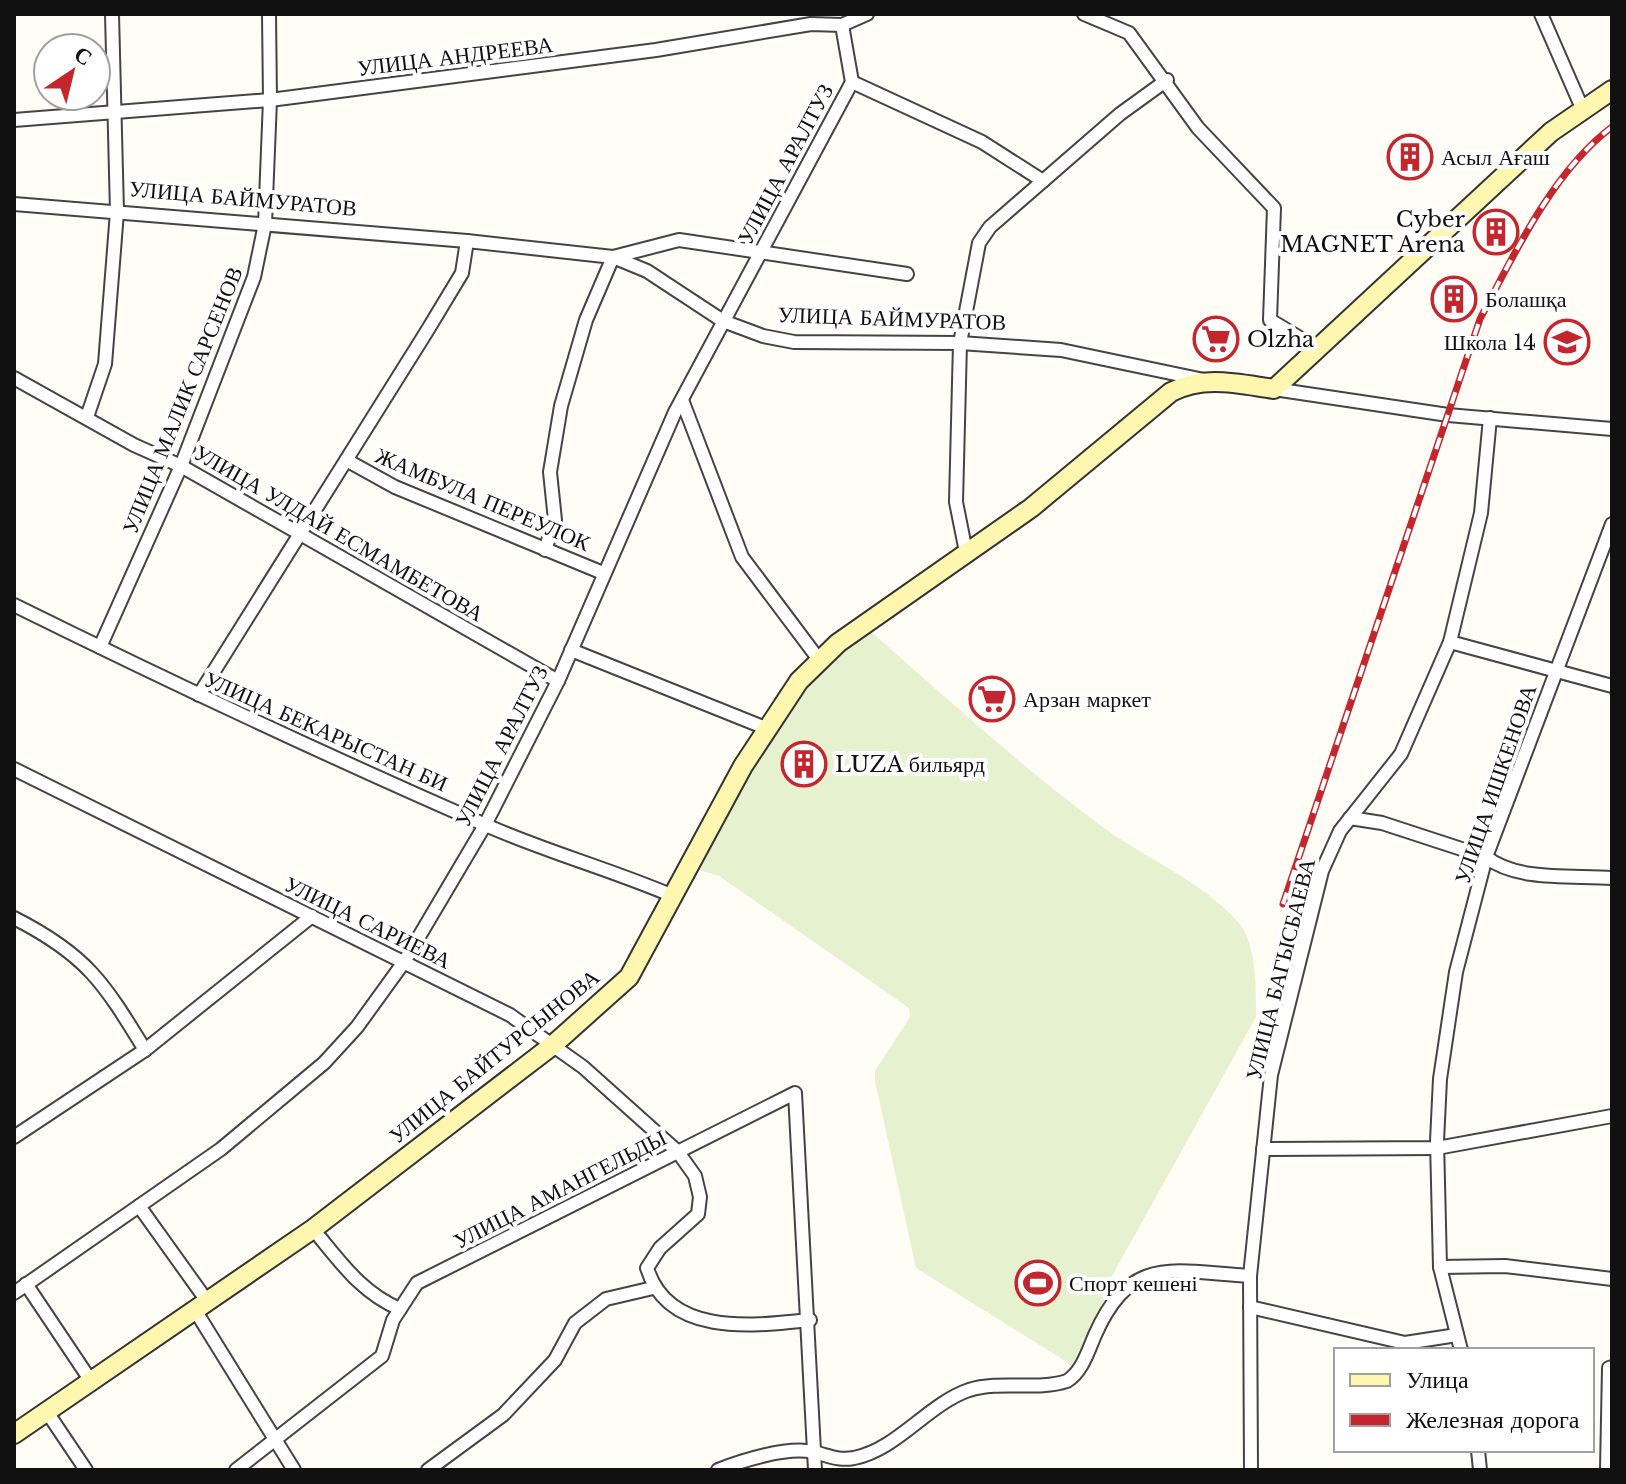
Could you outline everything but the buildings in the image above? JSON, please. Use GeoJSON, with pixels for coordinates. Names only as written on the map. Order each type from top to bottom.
{"type":"FeatureCollection","features":[{"type":"Feature","properties":{"kind":"street"},"geometry":{"type":"LineString","coordinates":[[87,417],[105,364],[117,212],[112,14]]}},
{"type":"Feature","properties":{"kind":"street","name":"УЛИЦА МАЛИК САРСЕНОВ"},"geometry":{"type":"LineString","coordinates":[[100,647],[181,466],[254,277],[265,224],[270,100],[269,14]]}},
{"type":"Feature","properties":{"kind":"street"},"geometry":{"type":"LineString","coordinates":[[867,14],[842,25],[852,82],[982,142],[1043,181]]}},
{"type":"Feature","properties":{"kind":"street"},"geometry":{"type":"LineString","coordinates":[[1084,14],[1129,33],[1167,80],[1198,128],[1274,208],[1270,320],[1318,349]]}},
{"type":"Feature","properties":{"kind":"street"},"geometry":{"type":"LineString","coordinates":[[1541,14],[1582,108]]}},
{"type":"Feature","properties":{"kind":"street","name":"УЛИЦА АНДРЕЕВА"},"geometry":{"type":"LineString","coordinates":[[14,120],[270,100],[641,52],[811,24],[842,25]]}},
{"type":"Feature","properties":{"kind":"street"},"geometry":{"type":"LineString","coordinates":[[966,552],[956,502],[960,343],[979,243],[990,227],[1120,114],[1167,80]]}},
{"type":"Feature","properties":{"kind":"street","name":"УЛИЦА АРАЛТУЗ"},"geometry":{"type":"LineString","coordinates":[[14,1293],[221,1149],[324,1063],[357,1027],[404,962],[485,825],[558,681],[603,573],[682,400],[852,82]]}},
{"type":"Feature","properties":{"kind":"street"},"geometry":{"type":"LineString","coordinates":[[1274,389],[1551,132],[1612,90]]}},
{"type":"Feature","properties":{"kind":"street","name":"УЛИЦА БАЙМУРАТОВ"},"geometry":{"type":"LineString","coordinates":[[14,204],[467,241],[613,257],[647,271],[723,321],[763,336],[794,342],[960,343],[1061,350],[1207,380],[1448,415],[1612,429]]}},
{"type":"Feature","properties":{"kind":"street"},"geometry":{"type":"LineString","coordinates":[[545,550],[555,520],[550,472],[561,406],[586,320],[613,257],[679,240],[907,274]]}},
{"type":"Feature","properties":{"kind":"street"},"geometry":{"type":"LineString","coordinates":[[199,695],[302,536],[462,273],[467,241]]}},
{"type":"Feature","properties":{"kind":"street","name":"УЛИЦА УЛДАЙ ЕСМАМБЕТОВА"},"geometry":{"type":"LineString","coordinates":[[14,378],[134,445],[181,466],[558,681]]}},
{"type":"Feature","properties":{"kind":"street","name":"УЛИЦА БАЙТУРСЫНОВА"},"geometry":{"type":"LineString","coordinates":[[14,1434],[313,1229],[553,1045],[629,977],[743,766],[799,681],[838,643],[1042,499],[1171,392],[1187,384],[1207,380]]}},
{"type":"Feature","properties":{"kind":"street"},"geometry":{"type":"LineString","coordinates":[[682,400],[742,557],[820,661]]}},
{"type":"Feature","properties":{"kind":"street","name":"УЛИЦА БАГЫСБАЕВА"},"geometry":{"type":"LineString","coordinates":[[1251,1470],[1250,1276],[1271,1075],[1322,871],[1340,831],[1401,754],[1450,642],[1481,513],[1490,418]]}},
{"type":"Feature","properties":{"kind":"street","name":"ЖАМБУЛА ПЕРЕУЛОК"},"geometry":{"type":"LineString","coordinates":[[348,461],[395,487],[603,573]]}},
{"type":"Feature","properties":{"kind":"street","name":"УЛИЦА ИШКЕНОВА"},"geometry":{"type":"LineString","coordinates":[[1460,1348],[1440,1267],[1437,1148],[1440,1079],[1456,972],[1486,857],[1555,673],[1609,542],[1612,524]]}},
{"type":"Feature","properties":{"kind":"street","name":"УЛИЦА БЕКАРЫСТАН БИ"},"geometry":{"type":"LineString","coordinates":[[14,605],[199,695],[485,825],[606,868],[673,896]]}},
{"type":"Feature","properties":{"kind":"street"},"geometry":{"type":"LineString","coordinates":[[1450,642],[1612,686]]}},
{"type":"Feature","properties":{"kind":"street"},"geometry":{"type":"LineString","coordinates":[[571,650],[768,729]]}},
{"type":"Feature","properties":{"kind":"street","name":"УЛИЦА САРИЕВА"},"geometry":{"type":"LineString","coordinates":[[14,769],[510,1015],[553,1045],[678,1152],[695,1176],[700,1197],[698,1214],[660,1248],[647,1268],[653,1288]]}},
{"type":"Feature","properties":{"kind":"street"},"geometry":{"type":"LineString","coordinates":[[1350,818],[1382,823],[1486,857],[1498,866],[1519,872],[1612,878]]}},
{"type":"Feature","properties":{"kind":"street"},"geometry":{"type":"LineString","coordinates":[[14,1137],[145,1050],[312,916]]}},
{"type":"Feature","properties":{"kind":"street"},"geometry":{"type":"LineString","coordinates":[[14,918],[66,948],[102,981],[145,1050]]}},
{"type":"Feature","properties":{"kind":"street","name":"УЛИЦА АМАНГЕЛЬДЫ"},"geometry":{"type":"LineString","coordinates":[[274,1439],[382,1356],[393,1320],[417,1283],[795,1093],[810,1320]]}},
{"type":"Feature","properties":{"kind":"street"},"geometry":{"type":"LineString","coordinates":[[1263,1149],[1437,1148],[1612,1116]]}},
{"type":"Feature","properties":{"kind":"street"},"geometry":{"type":"LineString","coordinates":[[139,1206],[201,1306],[294,1470]]}},
{"type":"Feature","properties":{"kind":"street"},"geometry":{"type":"LineString","coordinates":[[313,1229],[362,1287],[377,1300],[400,1309]]}},
{"type":"Feature","properties":{"kind":"street"},"geometry":{"type":"LineString","coordinates":[[1440,1267],[1505,1266],[1612,1279]]}},
{"type":"Feature","properties":{"kind":"street"},"geometry":{"type":"LineString","coordinates":[[718,1470],[749,1458],[812,1451],[833,1460],[854,1458],[874,1451],[967,1391],[988,1386],[1067,1381],[1083,1362],[1104,1315],[1136,1277],[1164,1272],[1250,1276]]}},
{"type":"Feature","properties":{"kind":"street"},"geometry":{"type":"LineString","coordinates":[[26,1284],[91,1381]]}},
{"type":"Feature","properties":{"kind":"street"},"geometry":{"type":"LineString","coordinates":[[428,1470],[503,1415],[555,1360],[575,1323],[606,1299],[653,1288],[671,1307],[703,1320],[752,1326],[810,1320],[815,1470]]}},
{"type":"Feature","properties":{"kind":"street"},"geometry":{"type":"LineString","coordinates":[[1250,1307],[1405,1343],[1457,1335]]}},
{"type":"Feature","properties":{"kind":"street"},"geometry":{"type":"LineString","coordinates":[[1607,1470],[1609,1368],[1612,1367]]}},
{"type":"Feature","properties":{"kind":"street"},"geometry":{"type":"LineString","coordinates":[[47,1412],[86,1470]]}},
{"type":"Feature","properties":{"kind":"street"},"geometry":{"type":"LineString","coordinates":[[236,1470],[274,1439]]}},
{"type":"Feature","properties":{"kind":"green space"},"geometry":{"type":"Polygon","coordinates":[[[868,629],[982,730],[1070,802],[1224,908],[1239,923],[1249,943],[1254,968],[1256,1017],[1107,1285],[1110,1304],[1078,1362],[1070,1364],[916,1268],[875,1081],[875,1071],[910,1017],[909,1008],[719,876],[696,869],[753,765],[785,716],[822,670],[868,629]]]}},
{"type":"Feature","properties":{"kind":"railway"},"geometry":{"type":"LineString","coordinates":[[1283,904],[1480,319],[1553,190],[1591,145],[1612,127]]}},
{"type":"Feature","properties":{"kind":"place","name":"Асыл Ағаш"},"geometry":{"type":"Point","coordinates":[1410,157]}},
{"type":"Feature","properties":{"kind":"place","name":"Cyber MAGNET Arena"},"geometry":{"type":"Point","coordinates":[1496,232]}},
{"type":"Feature","properties":{"kind":"place","name":"Болашқа"},"geometry":{"type":"Point","coordinates":[1454,299]}},
{"type":"Feature","properties":{"kind":"place","name":"Olzha"},"geometry":{"type":"Point","coordinates":[1216,339]}},
{"type":"Feature","properties":{"kind":"place","name":"Школа 14"},"geometry":{"type":"Point","coordinates":[1567,342]}},
{"type":"Feature","properties":{"kind":"place","name":"Арзан маркет"},"geometry":{"type":"Point","coordinates":[992,699]}},
{"type":"Feature","properties":{"kind":"place","name":"LUZA бильярд"},"geometry":{"type":"Point","coordinates":[804,764]}},
{"type":"Feature","properties":{"kind":"place","name":"Спорт кешені"},"geometry":{"type":"Point","coordinates":[1038,1283]}}]}
